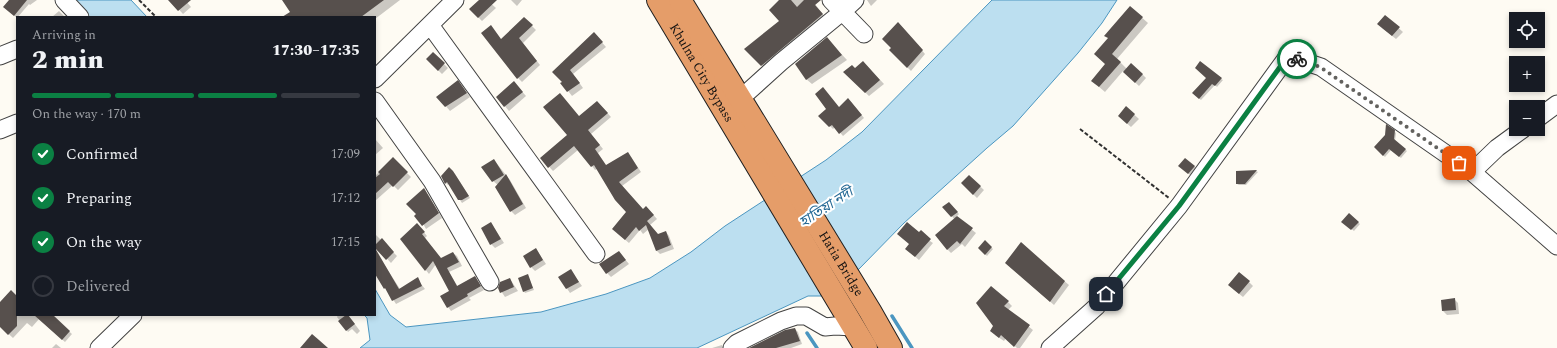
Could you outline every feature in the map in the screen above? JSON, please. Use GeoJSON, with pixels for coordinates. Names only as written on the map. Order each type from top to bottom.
{"type":"FeatureCollection","features":[{"type":"Feature","properties":{"kind":"highway","name":"Khulna City Bypass"},"geometry":{"type":"LineString","coordinates":[[658,0],[754,141]]}},
{"type":"Feature","properties":{"kind":"highway","name":"Khulna City Bypass"},"geometry":{"type":"LineString","coordinates":[[680,0],[740,99],[754,141]]}},
{"type":"Feature","properties":{"kind":"highway","name":"Hatia Bridge"},"geometry":{"type":"LineString","coordinates":[[754,141],[870,311],[891,348]]}},
{"type":"Feature","properties":{"kind":"highway","name":"Hatia Bridge"},"geometry":{"type":"LineString","coordinates":[[754,141],[852,325]]}},
{"type":"Feature","properties":{"kind":"highway"},"geometry":{"type":"LineString","coordinates":[[852,325],[866,348]]}},
{"type":"Feature","properties":{"kind":"street"},"geometry":{"type":"LineString","coordinates":[[64,0],[79,16]]}},
{"type":"Feature","properties":{"kind":"street"},"geometry":{"type":"LineString","coordinates":[[376,78],[455,0]]}},
{"type":"Feature","properties":{"kind":"street"},"geometry":{"type":"LineString","coordinates":[[830,0],[864,34]]}},
{"type":"Feature","properties":{"kind":"street"},"geometry":{"type":"LineString","coordinates":[[740,99],[781,62],[855,0]]}},
{"type":"Feature","properties":{"kind":"street"},"geometry":{"type":"LineString","coordinates":[[430,25],[596,254]]}},
{"type":"Feature","properties":{"kind":"street"},"geometry":{"type":"LineString","coordinates":[[0,56],[16,49]]}},
{"type":"Feature","properties":{"kind":"street"},"geometry":{"type":"LineString","coordinates":[[1050,348],[1096,307],[1179,206],[1288,56],[1320,67],[1476,168],[1557,246]]}},
{"type":"Feature","properties":{"kind":"street"},"geometry":{"type":"LineString","coordinates":[[376,102],[432,181],[490,282]]}},
{"type":"Feature","properties":{"kind":"street"},"geometry":{"type":"LineString","coordinates":[[1545,113],[1557,104]]}},
{"type":"Feature","properties":{"kind":"street"},"geometry":{"type":"LineString","coordinates":[[0,130],[16,123]]}},
{"type":"Feature","properties":{"kind":"street"},"geometry":{"type":"LineString","coordinates":[[1476,168],[1497,148],[1513,136]]}},
{"type":"Feature","properties":{"kind":"street"},"geometry":{"type":"LineString","coordinates":[[99,348],[132,316]]}},
{"type":"Feature","properties":{"kind":"street"},"geometry":{"type":"LineString","coordinates":[[732,348],[737,343],[781,321],[796,316],[806,316],[825,327],[852,325]]}},
{"type":"Feature","properties":{"kind":"path"},"geometry":{"type":"LineString","coordinates":[[139,0],[155,16]]}},
{"type":"Feature","properties":{"kind":"path"},"geometry":{"type":"LineString","coordinates":[[1080,129],[1179,206]]}},
{"type":"Feature","properties":{"kind":"water"},"geometry":{"type":"Polygon","coordinates":[[[70,0],[131,0],[146,16],[85,16],[70,0]]]}},
{"type":"Feature","properties":{"kind":"water","name":"হাতিয়া নদী"},"geometry":{"type":"Polygon","coordinates":[[[992,0],[1117,0],[1102,23],[1078,53],[1013,126],[904,223],[859,269],[821,296],[808,296],[697,348],[360,348],[370,340],[367,318],[365,316],[376,316],[376,291],[390,315],[406,327],[541,312],[606,294],[650,278],[691,252],[725,226],[826,160],[862,132],[992,0]]]}},
{"type":"Feature","properties":{"kind":"building"},"geometry":{"type":"Polygon","coordinates":[[[9,0],[27,0],[14,16],[3,7],[9,0]]]}},
{"type":"Feature","properties":{"kind":"building"},"geometry":{"type":"Polygon","coordinates":[[[168,0],[191,0],[178,11],[168,0]]]}},
{"type":"Feature","properties":{"kind":"building"},"geometry":{"type":"Polygon","coordinates":[[[282,0],[384,0],[362,16],[284,16],[290,12],[282,0]]]}},
{"type":"Feature","properties":{"kind":"building"},"geometry":{"type":"Polygon","coordinates":[[[479,0],[497,0],[478,18],[469,9],[479,0]]]}},
{"type":"Feature","properties":{"kind":"building"},"geometry":{"type":"Polygon","coordinates":[[[779,0],[791,0],[797,7],[804,0],[821,0],[815,5],[823,14],[761,66],[744,49],[779,21],[769,10],[779,0]]]}},
{"type":"Feature","properties":{"kind":"building"},"geometry":{"type":"Polygon","coordinates":[[[1130,6],[1143,17],[1112,54],[1121,62],[1099,87],[1091,81],[1105,64],[1094,54],[1108,38],[1104,36],[1130,6]]]}},
{"type":"Feature","properties":{"kind":"building"},"geometry":{"type":"Polygon","coordinates":[[[1385,15],[1400,27],[1392,36],[1377,24],[1385,15]]]}},
{"type":"Feature","properties":{"kind":"building"},"geometry":{"type":"Polygon","coordinates":[[[524,17],[533,25],[519,38],[537,61],[517,79],[481,33],[491,25],[501,39],[524,17]]]}},
{"type":"Feature","properties":{"kind":"building"},"geometry":{"type":"Polygon","coordinates":[[[898,22],[923,50],[907,68],[889,50],[891,48],[882,39],[898,22]]]}},
{"type":"Feature","properties":{"kind":"building"},"geometry":{"type":"Polygon","coordinates":[[[594,32],[603,42],[570,70],[580,83],[567,92],[560,83],[562,82],[552,72],[594,32]]]}},
{"type":"Feature","properties":{"kind":"building"},"geometry":{"type":"Polygon","coordinates":[[[827,37],[842,55],[806,80],[795,64],[827,37]]]}},
{"type":"Feature","properties":{"kind":"building"},"geometry":{"type":"Polygon","coordinates":[[[433,52],[445,63],[438,71],[426,59],[433,52]]]}},
{"type":"Feature","properties":{"kind":"building"},"geometry":{"type":"Polygon","coordinates":[[[863,61],[880,80],[865,93],[843,72],[852,65],[855,68],[863,61]]]}},
{"type":"Feature","properties":{"kind":"building"},"geometry":{"type":"Polygon","coordinates":[[[1200,61],[1222,78],[1215,86],[1212,84],[1199,99],[1192,93],[1206,78],[1195,68],[1200,61]]]}},
{"type":"Feature","properties":{"kind":"building"},"geometry":{"type":"Polygon","coordinates":[[[1131,63],[1143,74],[1135,83],[1123,72],[1131,63]]]}},
{"type":"Feature","properties":{"kind":"building"},"geometry":{"type":"Polygon","coordinates":[[[458,80],[467,93],[445,107],[436,97],[458,80]]]}},
{"type":"Feature","properties":{"kind":"building"},"geometry":{"type":"Polygon","coordinates":[[[514,81],[523,92],[504,107],[496,97],[514,81]]]}},
{"type":"Feature","properties":{"kind":"building"},"geometry":{"type":"Polygon","coordinates":[[[823,87],[839,107],[848,98],[862,115],[839,134],[832,125],[829,127],[818,116],[826,109],[815,94],[823,87]]]}},
{"type":"Feature","properties":{"kind":"building"},"geometry":{"type":"Polygon","coordinates":[[[560,93],[579,116],[597,101],[608,113],[588,130],[600,145],[595,149],[606,165],[628,152],[638,168],[619,182],[643,209],[646,206],[654,215],[647,221],[658,234],[666,231],[671,245],[656,251],[646,225],[639,231],[636,227],[625,240],[612,229],[626,212],[615,200],[594,165],[591,167],[574,146],[548,168],[540,158],[567,135],[543,107],[560,93]]]}},
{"type":"Feature","properties":{"kind":"building"},"geometry":{"type":"Polygon","coordinates":[[[1126,106],[1135,114],[1127,124],[1118,116],[1126,106]]]}},
{"type":"Feature","properties":{"kind":"building"},"geometry":{"type":"Polygon","coordinates":[[[1386,124],[1395,130],[1394,139],[1406,149],[1399,157],[1389,149],[1383,156],[1374,147],[1385,135],[1386,124]]]}},
{"type":"Feature","properties":{"kind":"building"},"geometry":{"type":"Polygon","coordinates":[[[393,157],[408,172],[393,187],[388,182],[376,193],[376,177],[380,174],[378,172],[393,157]]]}},
{"type":"Feature","properties":{"kind":"building"},"geometry":{"type":"Polygon","coordinates":[[[1185,158],[1195,166],[1188,174],[1178,166],[1185,158]]]}},
{"type":"Feature","properties":{"kind":"building"},"geometry":{"type":"Polygon","coordinates":[[[494,159],[504,175],[492,182],[481,167],[494,159]]]}},
{"type":"Feature","properties":{"kind":"building"},"geometry":{"type":"Polygon","coordinates":[[[449,167],[469,196],[462,200],[458,200],[447,182],[445,184],[441,176],[449,167]]]}},
{"type":"Feature","properties":{"kind":"building"},"geometry":{"type":"Polygon","coordinates":[[[1257,170],[1245,184],[1236,184],[1236,171],[1257,170]]]}},
{"type":"Feature","properties":{"kind":"building"},"geometry":{"type":"Polygon","coordinates":[[[506,174],[523,204],[510,212],[495,187],[506,174]]]}},
{"type":"Feature","properties":{"kind":"building"},"geometry":{"type":"Polygon","coordinates":[[[969,175],[981,186],[973,195],[961,183],[969,175]]]}},
{"type":"Feature","properties":{"kind":"building"},"geometry":{"type":"Polygon","coordinates":[[[424,188],[439,213],[422,226],[414,216],[416,214],[406,204],[424,188]]]}},
{"type":"Feature","properties":{"kind":"building"},"geometry":{"type":"Polygon","coordinates":[[[949,202],[958,212],[951,217],[942,207],[949,202]]]}},
{"type":"Feature","properties":{"kind":"building"},"geometry":{"type":"Polygon","coordinates":[[[1349,213],[1359,222],[1351,230],[1341,222],[1349,213]]]}},
{"type":"Feature","properties":{"kind":"building"},"geometry":{"type":"Polygon","coordinates":[[[957,216],[973,228],[960,244],[957,241],[947,250],[935,235],[957,216]]]}},
{"type":"Feature","properties":{"kind":"building"},"geometry":{"type":"Polygon","coordinates":[[[491,222],[501,239],[490,245],[481,228],[491,222]]]}},
{"type":"Feature","properties":{"kind":"building"},"geometry":{"type":"Polygon","coordinates":[[[907,222],[919,232],[921,230],[931,239],[915,257],[905,249],[909,244],[897,234],[907,222]]]}},
{"type":"Feature","properties":{"kind":"building"},"geometry":{"type":"Polygon","coordinates":[[[417,223],[425,232],[422,234],[441,258],[453,252],[459,262],[447,268],[457,286],[475,276],[481,286],[467,294],[468,296],[447,308],[440,296],[449,291],[433,261],[425,271],[400,239],[417,223]]]}},
{"type":"Feature","properties":{"kind":"building"},"geometry":{"type":"Polygon","coordinates":[[[382,238],[394,252],[386,260],[376,249],[376,244],[382,238]]]}},
{"type":"Feature","properties":{"kind":"building"},"geometry":{"type":"Polygon","coordinates":[[[985,240],[992,247],[985,255],[978,248],[985,240]]]}},
{"type":"Feature","properties":{"kind":"building"},"geometry":{"type":"Polygon","coordinates":[[[1021,242],[1065,281],[1050,302],[1005,263],[1021,242]]]}},
{"type":"Feature","properties":{"kind":"building"},"geometry":{"type":"Polygon","coordinates":[[[536,248],[543,260],[530,268],[523,256],[536,248]]]}},
{"type":"Feature","properties":{"kind":"building"},"geometry":{"type":"Polygon","coordinates":[[[376,250],[399,289],[418,277],[422,286],[392,301],[385,288],[384,289],[376,276],[376,250]]]}},
{"type":"Feature","properties":{"kind":"building"},"geometry":{"type":"Polygon","coordinates":[[[619,251],[626,260],[606,274],[599,264],[619,251]]]}},
{"type":"Feature","properties":{"kind":"building"},"geometry":{"type":"Polygon","coordinates":[[[571,269],[579,282],[566,289],[558,277],[571,269]]]}},
{"type":"Feature","properties":{"kind":"building"},"geometry":{"type":"Polygon","coordinates":[[[1239,272],[1250,281],[1239,294],[1228,285],[1239,272]]]}},
{"type":"Feature","properties":{"kind":"building"},"geometry":{"type":"Polygon","coordinates":[[[528,274],[533,288],[523,292],[518,278],[528,274]]]}},
{"type":"Feature","properties":{"kind":"building"},"geometry":{"type":"Polygon","coordinates":[[[510,278],[514,287],[500,293],[498,288],[500,282],[510,278]]]}},
{"type":"Feature","properties":{"kind":"building"},"geometry":{"type":"Polygon","coordinates":[[[991,286],[1009,301],[1004,306],[1030,325],[1014,347],[1001,335],[999,338],[990,331],[993,326],[976,303],[991,286]]]}},
{"type":"Feature","properties":{"kind":"building"},"geometry":{"type":"Polygon","coordinates":[[[11,290],[16,295],[17,326],[8,335],[0,327],[0,302],[11,290]]]}},
{"type":"Feature","properties":{"kind":"building"},"geometry":{"type":"Polygon","coordinates":[[[1455,298],[1456,310],[1442,311],[1441,300],[1455,298]]]}},
{"type":"Feature","properties":{"kind":"building"},"geometry":{"type":"Polygon","coordinates":[[[35,316],[54,316],[70,331],[62,340],[35,316]]]}},
{"type":"Feature","properties":{"kind":"building"},"geometry":{"type":"Polygon","coordinates":[[[345,316],[349,316],[355,324],[346,331],[338,321],[345,316]]]}},
{"type":"Feature","properties":{"kind":"building"},"geometry":{"type":"Polygon","coordinates":[[[795,328],[800,341],[776,348],[749,348],[785,330],[795,328]]]}},
{"type":"Feature","properties":{"kind":"building"},"geometry":{"type":"Polygon","coordinates":[[[312,334],[319,340],[328,348],[300,348],[312,334]]]}},
{"type":"Feature","properties":{"kind":"waterway"},"geometry":{"type":"LineString","coordinates":[[892,316],[912,348]]}},
{"type":"Feature","properties":{"kind":"waterway"},"geometry":{"type":"LineString","coordinates":[[807,333],[817,348]]}},
{"type":"Feature","properties":{"kind":"way so far"},"geometry":{"type":"LineString","coordinates":[[1297,59],[1320,67],[1459,163]]}},
{"type":"Feature","properties":{"kind":"route"},"geometry":{"type":"LineString","coordinates":[[1106,294],[1179,206],[1222,149],[1288,56],[1297,59]]}}]}
